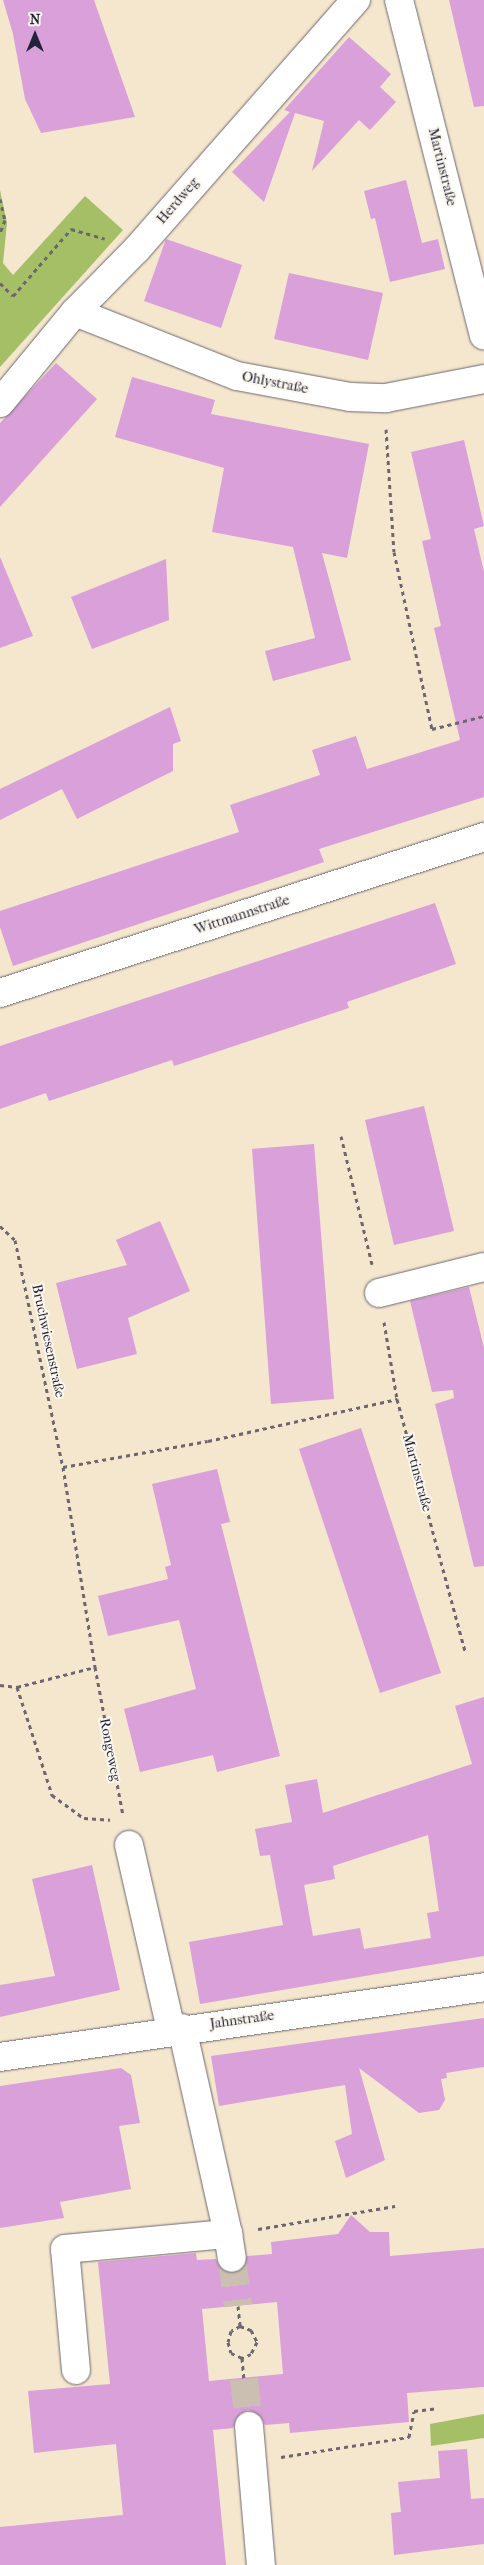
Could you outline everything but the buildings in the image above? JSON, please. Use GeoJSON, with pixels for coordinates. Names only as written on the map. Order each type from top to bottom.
{"type":"FeatureCollection","features":[{"type":"Feature","properties":{"kind":"street","name":"Herdweg"},"geometry":{"type":"LineString","coordinates":[[0,403],[75,312],[137,249],[356,0]]}},
{"type":"Feature","properties":{"kind":"street","name":"Martinstraße"},"geometry":{"type":"LineString","coordinates":[[399,0],[484,335]]}},
{"type":"Feature","properties":{"kind":"street","name":"Ohlystraße"},"geometry":{"type":"LineString","coordinates":[[75,312],[237,376],[350,397],[386,398],[484,379]]}},
{"type":"Feature","properties":{"kind":"street","name":"Wittmannstraße"},"geometry":{"type":"LineString","coordinates":[[0,993],[484,837]]}},
{"type":"Feature","properties":{"kind":"street"},"geometry":{"type":"LineString","coordinates":[[379,1293],[484,1267]]}},
{"type":"Feature","properties":{"kind":"street"},"geometry":{"type":"LineString","coordinates":[[76,2370],[65,2248],[230,2246],[126,1833]]}},
{"type":"Feature","properties":{"kind":"street","name":"Jahnstraße"},"geometry":{"type":"LineString","coordinates":[[0,2057],[176,2029],[484,1987]]}},
{"type":"Feature","properties":{"kind":"street"},"geometry":{"type":"LineString","coordinates":[[249,2426],[261,2565]]}},
{"type":"Feature","properties":{"kind":"path"},"geometry":{"type":"LineString","coordinates":[[0,199],[5,220],[0,234]]}},
{"type":"Feature","properties":{"kind":"path"},"geometry":{"type":"LineString","coordinates":[[0,283],[13,296],[71,229],[137,249]]}},
{"type":"Feature","properties":{"kind":"path"},"geometry":{"type":"LineString","coordinates":[[386,398],[386,458],[394,552],[432,729],[484,716]]}},
{"type":"Feature","properties":{"kind":"path","name":"Martinstraße"},"geometry":{"type":"LineString","coordinates":[[341,1136],[379,1293],[397,1399],[465,1651]]}},
{"type":"Feature","properties":{"kind":"path","name":"Bruchwiesenstraße"},"geometry":{"type":"LineString","coordinates":[[0,1226],[15,1240],[63,1467]]}},
{"type":"Feature","properties":{"kind":"path"},"geometry":{"type":"LineString","coordinates":[[63,1467],[208,1441],[397,1399]]}},
{"type":"Feature","properties":{"kind":"path","name":"Rongeweg"},"geometry":{"type":"LineString","coordinates":[[63,1467],[95,1667],[126,1833]]}},
{"type":"Feature","properties":{"kind":"path"},"geometry":{"type":"LineString","coordinates":[[0,1685],[17,1687],[95,1667]]}},
{"type":"Feature","properties":{"kind":"path"},"geometry":{"type":"LineString","coordinates":[[17,1687],[52,1795],[84,1818],[126,1833]]}},
{"type":"Feature","properties":{"kind":"path"},"geometry":{"type":"LineString","coordinates":[[230,2246],[395,2206]]}},
{"type":"Feature","properties":{"kind":"path"},"geometry":{"type":"LineString","coordinates":[[238,2306],[240,2326]]}},
{"type":"Feature","properties":{"kind":"path"},"geometry":{"type":"LineString","coordinates":[[240,2326],[252,2330],[257,2342],[252,2354],[242,2358],[231,2353],[228,2342],[231,2331],[240,2326]]}},
{"type":"Feature","properties":{"kind":"path"},"geometry":{"type":"LineString","coordinates":[[242,2358],[244,2379]]}},
{"type":"Feature","properties":{"kind":"path"},"geometry":{"type":"LineString","coordinates":[[253,2462],[409,2437],[414,2410],[437,2408]]}},
{"type":"Feature","properties":{"kind":"green space"},"geometry":{"type":"Polygon","coordinates":[[[0,190],[7,223],[3,263],[13,275],[85,196],[123,230],[0,367],[0,190]]]}},
{"type":"Feature","properties":{"kind":"green space"},"geometry":{"type":"Polygon","coordinates":[[[484,2414],[484,2438],[431,2446],[430,2424],[484,2414]]]}},
{"type":"Feature","properties":{"kind":"tunnel"},"geometry":{"type":"LineString","coordinates":[[232,2258],[238,2306]]}},
{"type":"Feature","properties":{"kind":"tunnel"},"geometry":{"type":"LineString","coordinates":[[244,2379],[249,2426]]}}]}
